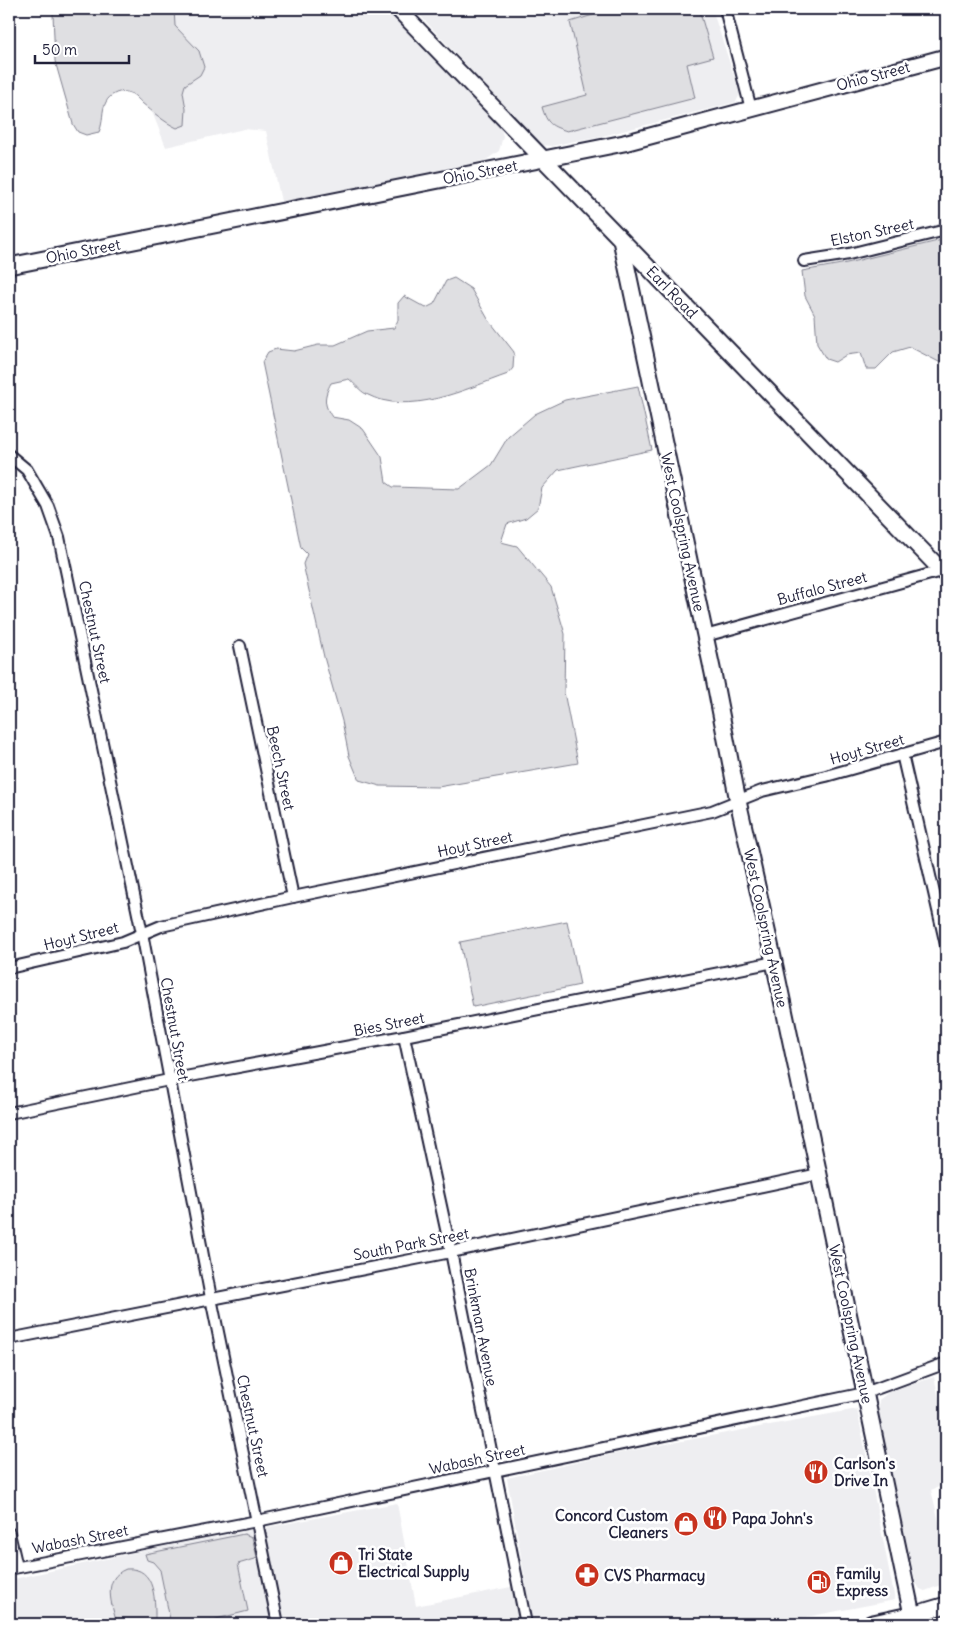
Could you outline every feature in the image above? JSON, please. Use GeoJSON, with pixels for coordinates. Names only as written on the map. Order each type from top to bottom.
{"type":"FeatureCollection","features":[{"type":"Feature","properties":{"kind":"main road"},"geometry":{"type":"LineString","coordinates":[[871,1624],[911,1621]]}},
{"type":"Feature","properties":{"kind":"street","name":"Earl Road"},"geometry":{"type":"LineString","coordinates":[[398,9],[945,572]]}},
{"type":"Feature","properties":{"kind":"street"},"geometry":{"type":"LineString","coordinates":[[725,9],[751,109]]}},
{"type":"Feature","properties":{"kind":"street","name":"Ohio Street"},"geometry":{"type":"LineString","coordinates":[[9,266],[624,143],[946,57]]}},
{"type":"Feature","properties":{"kind":"street","name":"Elston Street"},"geometry":{"type":"LineString","coordinates":[[804,261],[849,254],[946,230]]}},
{"type":"Feature","properties":{"kind":"street","name":"West Coolspring Avenue"},"geometry":{"type":"LineString","coordinates":[[622,240],[738,801],[865,1393],[911,1621]]}},
{"type":"Feature","properties":{"kind":"street","name":"Chestnut Street"},"geometry":{"type":"LineString","coordinates":[[9,455],[27,470],[48,506],[59,537],[142,933],[211,1298],[278,1624]]}},
{"type":"Feature","properties":{"kind":"street","name":"Buffalo Street"},"geometry":{"type":"LineString","coordinates":[[705,636],[945,572]]}},
{"type":"Feature","properties":{"kind":"street","name":"Beech Street"},"geometry":{"type":"LineString","coordinates":[[240,646],[293,896]]}},
{"type":"Feature","properties":{"kind":"street","name":"Hoyt Street"},"geometry":{"type":"LineString","coordinates":[[9,968],[123,942],[160,926],[293,896],[712,811],[762,791],[826,776],[946,742]]}},
{"type":"Feature","properties":{"kind":"street"},"geometry":{"type":"LineString","coordinates":[[902,754],[944,922],[946,945]]}},
{"type":"Feature","properties":{"kind":"street","name":"Bies Street"},"geometry":{"type":"LineString","coordinates":[[9,1113],[774,962]]}},
{"type":"Feature","properties":{"kind":"street","name":"Brinkman Avenue"},"geometry":{"type":"LineString","coordinates":[[404,1036],[451,1252],[526,1624]]}},
{"type":"Feature","properties":{"kind":"street","name":"South Park Street"},"geometry":{"type":"LineString","coordinates":[[9,1339],[451,1252],[819,1174]]}},
{"type":"Feature","properties":{"kind":"street","name":"Wabash Street"},"geometry":{"type":"LineString","coordinates":[[13,1568],[257,1521],[865,1393],[946,1363]]}},
{"type":"Feature","properties":{"kind":"street"},"geometry":{"type":"LineString","coordinates":[[9,1533],[13,1568]]}},
{"type":"Feature","properties":{"kind":"street"},"geometry":{"type":"LineString","coordinates":[[911,1621],[946,1605]]}},
{"type":"Feature","properties":{"kind":"shaded area"},"geometry":{"type":"Polygon","coordinates":[[[50,9],[174,9],[175,26],[199,51],[204,67],[200,75],[185,85],[183,92],[186,109],[185,125],[177,128],[172,126],[133,95],[127,92],[120,92],[113,95],[106,102],[99,132],[86,135],[78,132],[73,124],[55,61],[53,14],[50,9]]]}},
{"type":"Feature","properties":{"kind":"shaded area"},"geometry":{"type":"Polygon","coordinates":[[[111,9],[392,9],[499,123],[503,136],[499,151],[486,160],[282,206],[266,131],[244,129],[166,147],[111,9]]]}},
{"type":"Feature","properties":{"kind":"shaded area"},"geometry":{"type":"Polygon","coordinates":[[[414,9],[712,9],[740,94],[736,102],[603,136],[552,146],[541,145],[414,9]]]}},
{"type":"Feature","properties":{"kind":"shaded area"},"geometry":{"type":"Polygon","coordinates":[[[593,9],[699,9],[713,57],[687,64],[695,98],[567,131],[550,124],[542,107],[587,95],[570,22],[593,15],[593,9]]]}},
{"type":"Feature","properties":{"kind":"shaded area"},"geometry":{"type":"Polygon","coordinates":[[[946,239],[946,362],[939,362],[910,347],[893,352],[876,369],[866,369],[861,353],[846,355],[835,362],[826,359],[817,344],[815,315],[805,296],[802,271],[847,263],[946,239]]]}},
{"type":"Feature","properties":{"kind":"shaded area"},"geometry":{"type":"Polygon","coordinates":[[[454,278],[471,289],[488,319],[514,352],[513,368],[508,374],[456,393],[419,402],[401,403],[383,400],[364,393],[349,379],[331,383],[327,392],[326,404],[332,417],[349,420],[363,429],[382,457],[386,482],[393,487],[459,489],[491,465],[508,437],[535,414],[565,400],[638,386],[652,450],[558,470],[542,488],[538,508],[526,518],[507,524],[501,542],[517,546],[551,587],[565,634],[564,692],[578,763],[438,787],[380,786],[359,780],[349,756],[303,564],[307,554],[301,548],[262,362],[268,352],[276,349],[294,351],[318,345],[335,345],[367,331],[394,328],[398,320],[398,303],[404,296],[426,308],[434,304],[446,281],[454,278]]]}},
{"type":"Feature","properties":{"kind":"shaded area"},"geometry":{"type":"Polygon","coordinates":[[[567,921],[580,985],[473,1007],[460,942],[567,921]]]}},
{"type":"Feature","properties":{"kind":"shaded area"},"geometry":{"type":"Polygon","coordinates":[[[934,1377],[946,1428],[946,1484],[931,1490],[946,1550],[946,1583],[925,1591],[920,1589],[916,1583],[878,1417],[879,1400],[889,1392],[934,1377]]]}},
{"type":"Feature","properties":{"kind":"shaded area"},"geometry":{"type":"Polygon","coordinates":[[[857,1409],[895,1600],[770,1624],[9,1624],[9,1580],[156,1548],[397,1503],[416,1606],[526,1584],[507,1478],[628,1451],[857,1409]]]}},
{"type":"Feature","properties":{"kind":"shaded area"},"geometry":{"type":"Polygon","coordinates":[[[244,1534],[252,1537],[257,1557],[238,1564],[248,1611],[202,1624],[171,1624],[160,1570],[153,1562],[147,1560],[145,1554],[244,1534]]]}},
{"type":"Feature","properties":{"kind":"shaded area"},"geometry":{"type":"Polygon","coordinates":[[[126,1569],[144,1573],[149,1580],[154,1597],[155,1624],[117,1624],[111,1601],[111,1586],[113,1579],[118,1573],[126,1569]]]}},
{"type":"Feature","properties":{"kind":"place","name":"Carlson's Drive In"},"geometry":{"type":"Point","coordinates":[816,1472]}},
{"type":"Feature","properties":{"kind":"place","name":"Papa John's"},"geometry":{"type":"Point","coordinates":[715,1518]}},
{"type":"Feature","properties":{"kind":"place","name":"Concord Custom Cleaners"},"geometry":{"type":"Point","coordinates":[686,1524]}},
{"type":"Feature","properties":{"kind":"place","name":"Tri State Electrical Supply"},"geometry":{"type":"Point","coordinates":[341,1563]}},
{"type":"Feature","properties":{"kind":"place","name":"CVS Pharmacy"},"geometry":{"type":"Point","coordinates":[587,1575]}},
{"type":"Feature","properties":{"kind":"place","name":"Family Express"},"geometry":{"type":"Point","coordinates":[819,1582]}}]}
